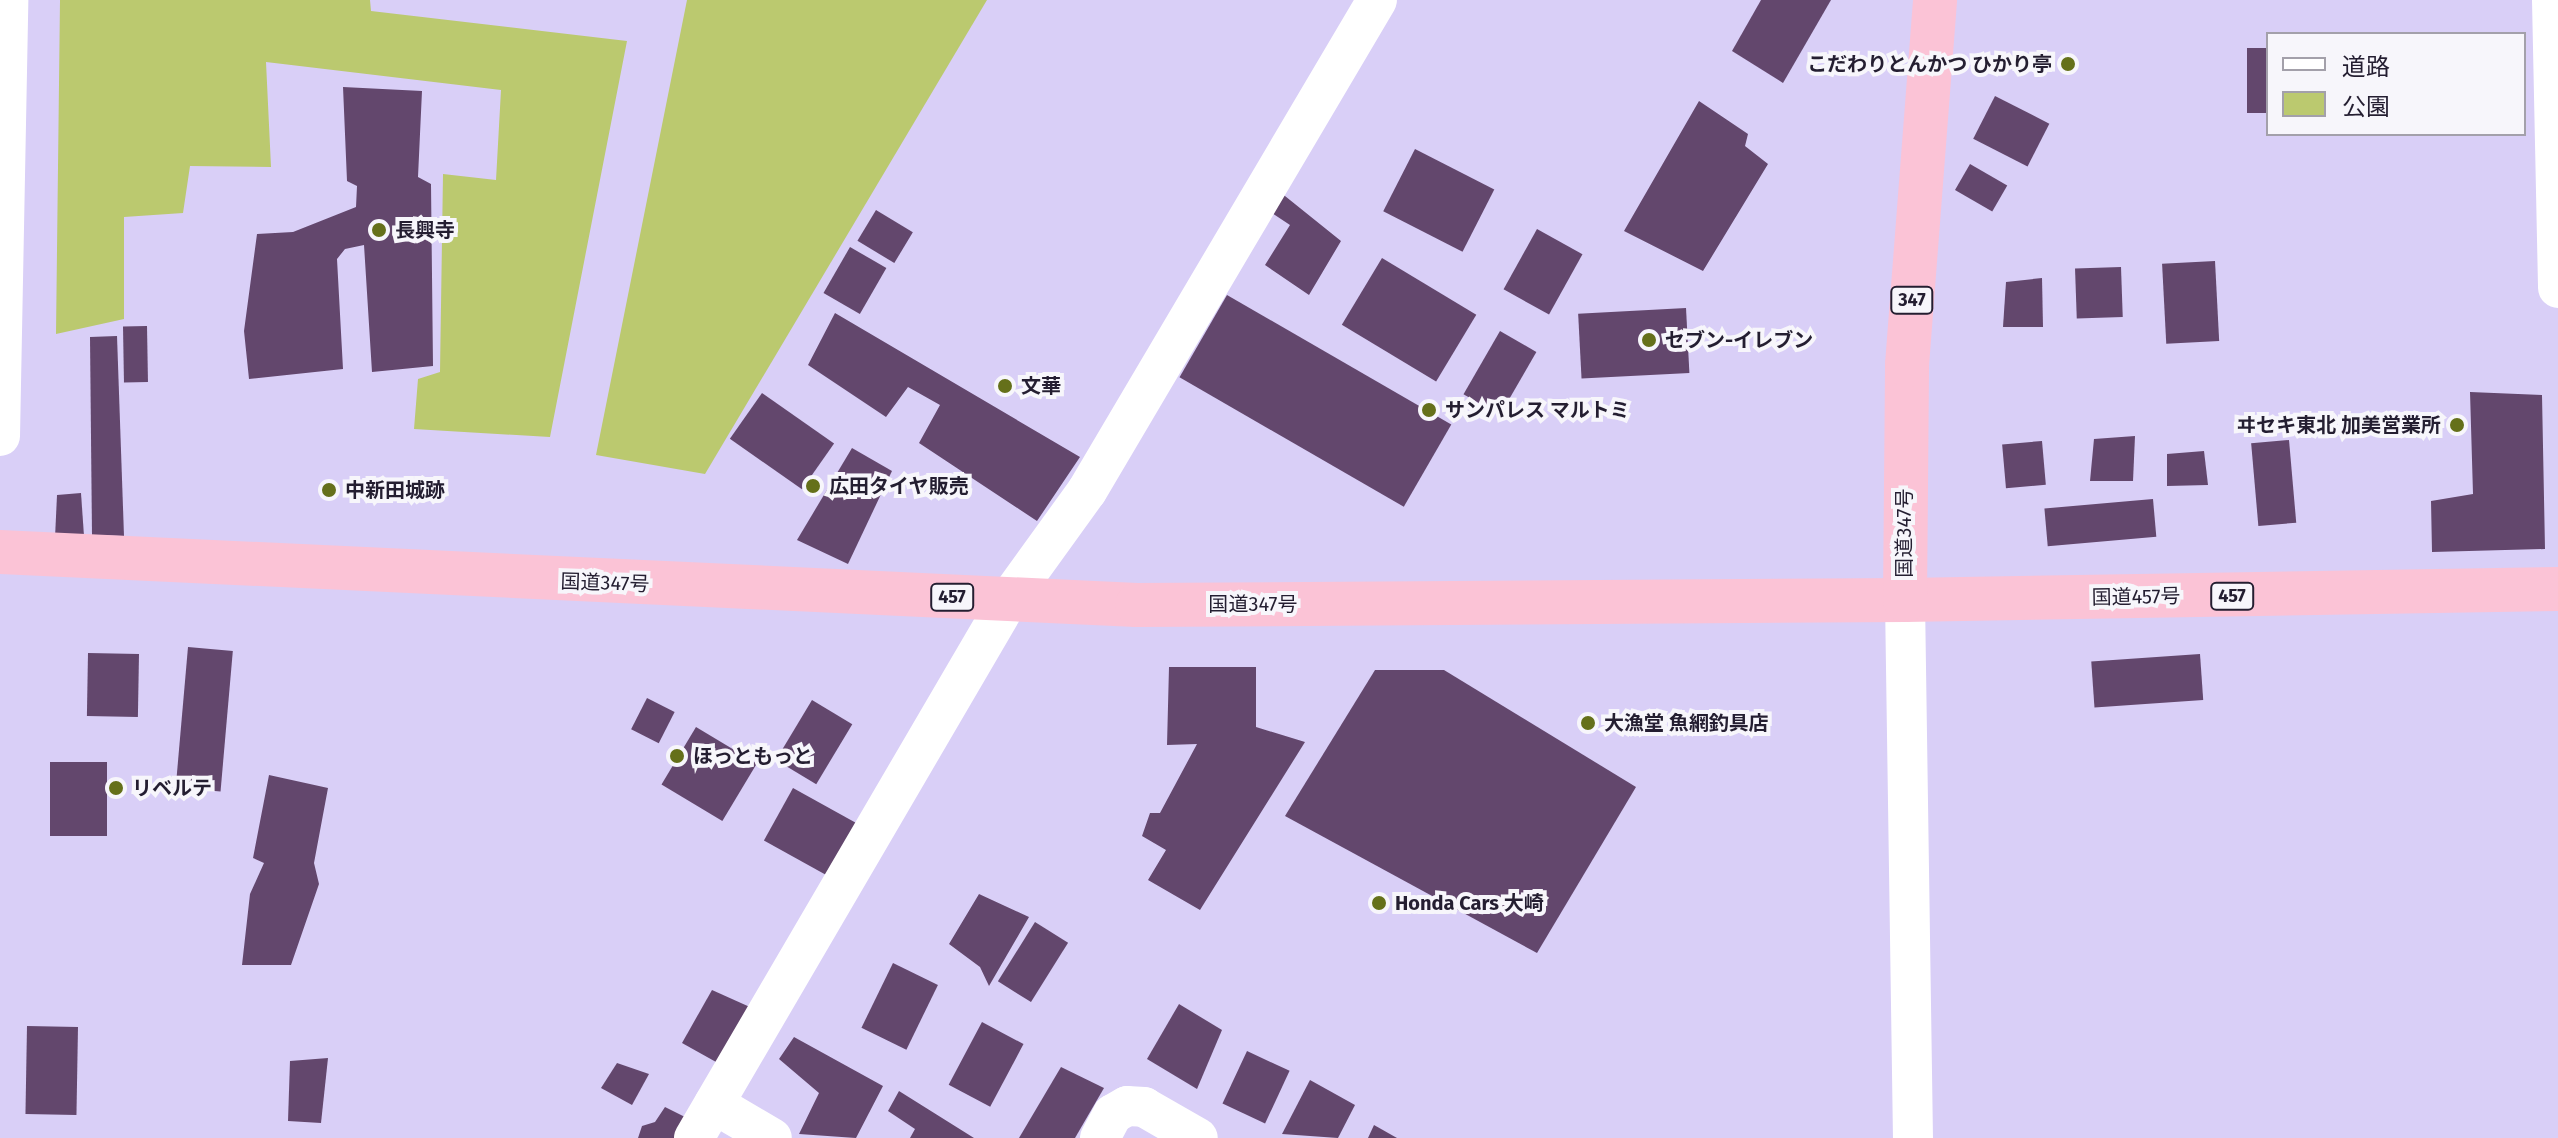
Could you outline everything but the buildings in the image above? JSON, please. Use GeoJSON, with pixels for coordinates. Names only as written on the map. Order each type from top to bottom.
{"type":"FeatureCollection","features":[{"type":"Feature","properties":{"kind":"highway","name":"国道347号"},"geometry":{"type":"LineString","coordinates":[[0,552],[1137,605],[1905,600],[1907,365],[1935,0]]}},
{"type":"Feature","properties":{"kind":"highway","name":"国道457号"},"geometry":{"type":"LineString","coordinates":[[1905,600],[2558,589]]}},
{"type":"Feature","properties":{"kind":"street"},"geometry":{"type":"LineString","coordinates":[[0,436],[8,0]]}},
{"type":"Feature","properties":{"kind":"street"},"geometry":{"type":"LineString","coordinates":[[694,1138],[1009,599],[1087,491],[1377,0]]}},
{"type":"Feature","properties":{"kind":"street"},"geometry":{"type":"LineString","coordinates":[[2552,0],[2558,288]]}},
{"type":"Feature","properties":{"kind":"street"},"geometry":{"type":"LineString","coordinates":[[1905,600],[1913,1138]]}},
{"type":"Feature","properties":{"kind":"street"},"geometry":{"type":"LineString","coordinates":[[714,1104],[772,1138]]}},
{"type":"Feature","properties":{"kind":"street"},"geometry":{"type":"LineString","coordinates":[[1100,1138],[1113,1114],[1127,1106],[1144,1107],[1198,1138]]}},
{"type":"Feature","properties":{"kind":"green space"},"geometry":{"type":"Polygon","coordinates":[[[60,0],[370,0],[371,11],[627,41],[550,437],[414,429],[418,379],[440,372],[443,174],[496,180],[501,90],[266,62],[271,167],[190,166],[183,213],[124,217],[124,319],[56,334],[60,0]]]}},
{"type":"Feature","properties":{"kind":"green space"},"geometry":{"type":"Polygon","coordinates":[[[687,0],[987,0],[705,474],[596,455],[687,0]]]}},
{"type":"Feature","properties":{"kind":"place","name":"こだわりとんかつ ひかり亭"},"geometry":{"type":"Point","coordinates":[2068,64]}},
{"type":"Feature","properties":{"kind":"place","name":"長興寺"},"geometry":{"type":"Point","coordinates":[379,230]}},
{"type":"Feature","properties":{"kind":"place","name":"セブン-イレブン"},"geometry":{"type":"Point","coordinates":[1649,340]}},
{"type":"Feature","properties":{"kind":"place","name":"文華"},"geometry":{"type":"Point","coordinates":[1005,386]}},
{"type":"Feature","properties":{"kind":"place","name":"サンパレス マルトミ"},"geometry":{"type":"Point","coordinates":[1429,410]}},
{"type":"Feature","properties":{"kind":"place","name":"ヰセキ東北 加美営業所"},"geometry":{"type":"Point","coordinates":[2457,425]}},
{"type":"Feature","properties":{"kind":"place","name":"広田タイヤ販売"},"geometry":{"type":"Point","coordinates":[813,486]}},
{"type":"Feature","properties":{"kind":"place","name":"中新田城跡"},"geometry":{"type":"Point","coordinates":[329,490]}},
{"type":"Feature","properties":{"kind":"place","name":"大漁堂 魚網釣具店"},"geometry":{"type":"Point","coordinates":[1588,723]}},
{"type":"Feature","properties":{"kind":"place","name":"ほっともっと"},"geometry":{"type":"Point","coordinates":[677,756]}},
{"type":"Feature","properties":{"kind":"place","name":"リベルテ"},"geometry":{"type":"Point","coordinates":[116,788]}},
{"type":"Feature","properties":{"kind":"place","name":"Honda Cars 大崎"},"geometry":{"type":"Point","coordinates":[1379,903]}}]}
